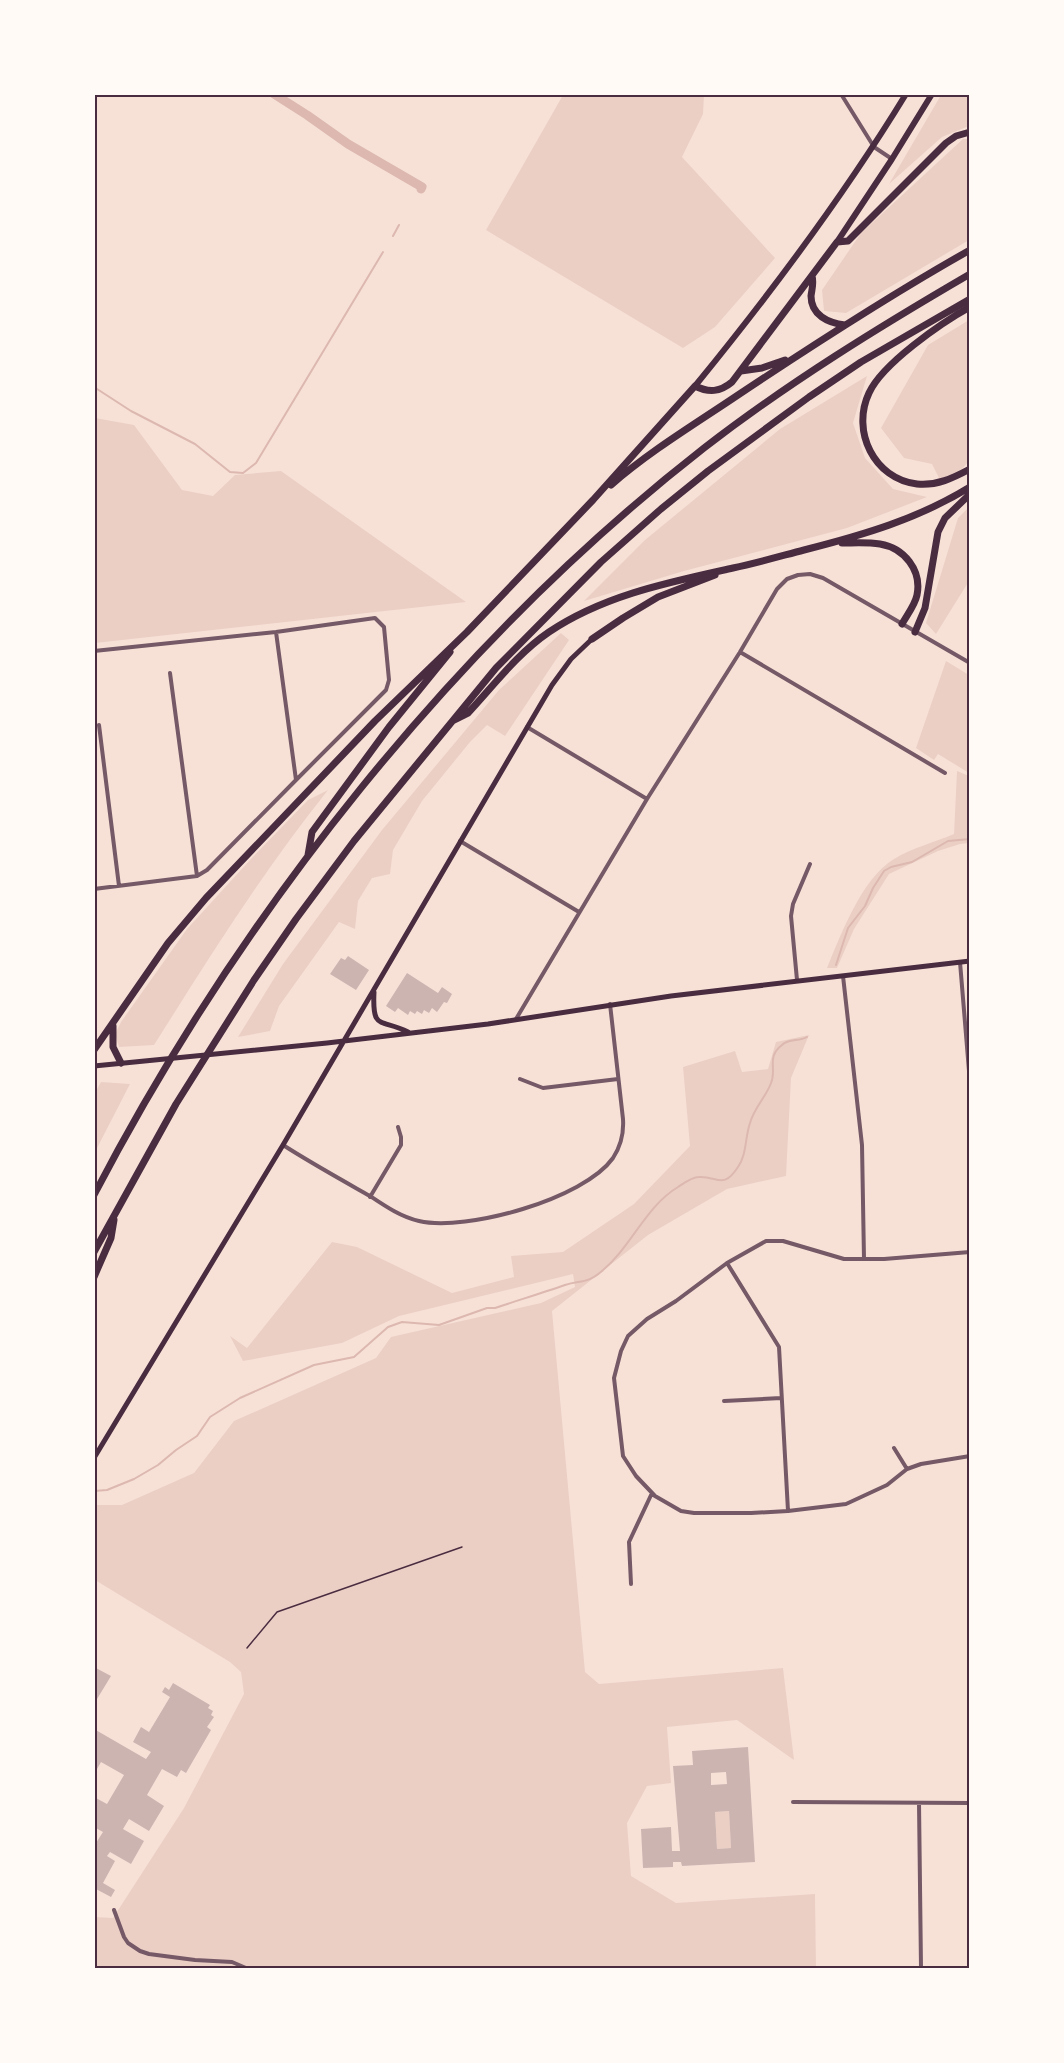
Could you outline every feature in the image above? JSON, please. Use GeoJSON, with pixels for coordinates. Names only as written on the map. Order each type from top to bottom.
{"type":"FeatureCollection","features":[{"type":"Feature","properties":{"kind":"highway"},"geometry":{"type":"LineString","coordinates":[[94,1050],[168,944],[206,898],[375,721],[467,632],[593,500],[695,386],[793,263],[874,147],[906,94]]}},
{"type":"Feature","properties":{"kind":"highway"},"geometry":{"type":"LineString","coordinates":[[695,386],[708,391],[721,389],[732,382],[741,371],[837,242],[932,94]]}},
{"type":"Feature","properties":{"kind":"highway"},"geometry":{"type":"LineString","coordinates":[[837,242],[848,241],[946,142],[969,132]]}},
{"type":"Feature","properties":{"kind":"highway"},"geometry":{"type":"LineString","coordinates":[[593,500],[662,446],[801,353],[969,250]]}},
{"type":"Feature","properties":{"kind":"highway"},"geometry":{"type":"LineString","coordinates":[[94,1195],[155,1084],[224,977],[308,857],[385,760],[522,609],[621,516],[706,447],[786,389],[851,346],[969,274]]}},
{"type":"Feature","properties":{"kind":"highway"},"geometry":{"type":"LineString","coordinates":[[812,276],[814,283],[812,302],[817,312],[826,321],[845,325]]}},
{"type":"Feature","properties":{"kind":"highway"},"geometry":{"type":"LineString","coordinates":[[94,1252],[182,1095],[254,980],[354,841],[496,668],[601,562],[661,509],[756,434],[861,362],[969,299]]}},
{"type":"Feature","properties":{"kind":"highway"},"geometry":{"type":"LineString","coordinates":[[969,307],[923,339],[883,374],[865,401],[862,421],[869,450],[881,466],[897,478],[917,484],[941,483],[969,469]]}},
{"type":"Feature","properties":{"kind":"highway"},"geometry":{"type":"LineString","coordinates":[[741,371],[762,368],[801,353]]}},
{"type":"Feature","properties":{"kind":"highway"},"geometry":{"type":"LineString","coordinates":[[452,721],[468,712],[528,649],[567,621],[639,591],[687,577],[735,568],[830,544],[905,521],[969,487]]}},
{"type":"Feature","properties":{"kind":"highway"},"geometry":{"type":"LineString","coordinates":[[915,632],[925,608],[938,532],[945,518],[969,494]]}},
{"type":"Feature","properties":{"kind":"highway"},"geometry":{"type":"LineString","coordinates":[[830,544],[879,544],[895,549],[907,558],[915,572],[917,591],[902,624]]}},
{"type":"Feature","properties":{"kind":"highway"},"geometry":{"type":"LineString","coordinates":[[592,639],[658,597],[735,568]]}},
{"type":"Feature","properties":{"kind":"highway"},"geometry":{"type":"LineString","coordinates":[[308,857],[312,832],[394,721],[467,632]]}},
{"type":"Feature","properties":{"kind":"highway"},"geometry":{"type":"LineString","coordinates":[[113,1024],[113,1047],[121,1063]]}},
{"type":"Feature","properties":{"kind":"highway"},"geometry":{"type":"LineString","coordinates":[[94,1277],[111,1238],[115,1214]]}},
{"type":"Feature","properties":{"kind":"main road"},"geometry":{"type":"LineString","coordinates":[[94,1458],[283,1145],[527,727],[564,668],[592,639]]}},
{"type":"Feature","properties":{"kind":"main road"},"geometry":{"type":"LineString","coordinates":[[94,1066],[344,1041],[516,1020],[610,1004],[797,980],[969,961]]}},
{"type":"Feature","properties":{"kind":"main road"},"geometry":{"type":"LineString","coordinates":[[374,990],[374,1013],[377,1020],[386,1026],[409,1033]]}},
{"type":"Feature","properties":{"kind":"street"},"geometry":{"type":"LineString","coordinates":[[841,94],[874,147],[892,159]]}},
{"type":"Feature","properties":{"kind":"street"},"geometry":{"type":"LineString","coordinates":[[516,1020],[647,799],[777,589],[788,579],[810,574],[823,578],[969,663]]}},
{"type":"Feature","properties":{"kind":"street"},"geometry":{"type":"LineString","coordinates":[[94,651],[276,632],[375,618],[384,627],[389,680],[386,690],[207,870],[196,876],[94,889]]}},
{"type":"Feature","properties":{"kind":"street"},"geometry":{"type":"LineString","coordinates":[[276,632],[296,780]]}},
{"type":"Feature","properties":{"kind":"street"},"geometry":{"type":"LineString","coordinates":[[740,652],[945,774]]}},
{"type":"Feature","properties":{"kind":"street"},"geometry":{"type":"LineString","coordinates":[[170,673],[196,876]]}},
{"type":"Feature","properties":{"kind":"street"},"geometry":{"type":"LineString","coordinates":[[99,725],[119,886]]}},
{"type":"Feature","properties":{"kind":"street"},"geometry":{"type":"LineString","coordinates":[[527,727],[647,799]]}},
{"type":"Feature","properties":{"kind":"street"},"geometry":{"type":"LineString","coordinates":[[460,841],[579,912]]}},
{"type":"Feature","properties":{"kind":"street"},"geometry":{"type":"LineString","coordinates":[[797,980],[791,916],[793,904],[810,864]]}},
{"type":"Feature","properties":{"kind":"street"},"geometry":{"type":"LineString","coordinates":[[960,962],[969,1083]]}},
{"type":"Feature","properties":{"kind":"street"},"geometry":{"type":"LineString","coordinates":[[843,975],[862,1145],[864,1259]]}},
{"type":"Feature","properties":{"kind":"street"},"geometry":{"type":"LineString","coordinates":[[283,1145],[370,1197],[416,1221],[443,1224],[521,1211],[539,1205],[598,1173],[613,1157],[620,1145],[624,1131],[610,1004]]}},
{"type":"Feature","properties":{"kind":"street"},"geometry":{"type":"LineString","coordinates":[[520,1078],[543,1088],[618,1079]]}},
{"type":"Feature","properties":{"kind":"street"},"geometry":{"type":"LineString","coordinates":[[370,1197],[400,1144],[401,1137],[398,1127]]}},
{"type":"Feature","properties":{"kind":"street"},"geometry":{"type":"LineString","coordinates":[[969,1252],[844,1259],[793,1243],[766,1241],[727,1263],[676,1301],[647,1319],[628,1336],[621,1351],[614,1378],[623,1456],[636,1476],[652,1493],[681,1511],[694,1513],[788,1511],[846,1504],[887,1485],[907,1469],[921,1464],[969,1456]]}},
{"type":"Feature","properties":{"kind":"street"},"geometry":{"type":"LineString","coordinates":[[727,1263],[779,1347],[788,1511]]}},
{"type":"Feature","properties":{"kind":"street"},"geometry":{"type":"LineString","coordinates":[[724,1401],[781,1398]]}},
{"type":"Feature","properties":{"kind":"street"},"geometry":{"type":"LineString","coordinates":[[894,1448],[907,1469]]}},
{"type":"Feature","properties":{"kind":"street"},"geometry":{"type":"LineString","coordinates":[[631,1584],[629,1542],[652,1493]]}},
{"type":"Feature","properties":{"kind":"street"},"geometry":{"type":"LineString","coordinates":[[793,1802],[969,1803]]}},
{"type":"Feature","properties":{"kind":"street"},"geometry":{"type":"LineString","coordinates":[[919,1803],[921,1968]]}},
{"type":"Feature","properties":{"kind":"street"},"geometry":{"type":"LineString","coordinates":[[114,1910],[124,1937],[128,1943],[140,1951],[195,1960],[232,1962],[246,1968]]}},
{"type":"Feature","properties":{"kind":"path"},"geometry":{"type":"LineString","coordinates":[[247,1647],[278,1612],[462,1547]]}},
{"type":"Feature","properties":{"kind":"shaded area"},"geometry":{"type":"Polygon","coordinates":[[[563,95],[704,95],[703,114],[682,157],[775,258],[715,327],[683,348],[486,230],[563,95]]]}},
{"type":"Feature","properties":{"kind":"shaded area"},"geometry":{"type":"Polygon","coordinates":[[[941,95],[969,95],[969,126],[942,137],[889,184],[941,95]]]}},
{"type":"Feature","properties":{"kind":"shaded area"},"geometry":{"type":"Polygon","coordinates":[[[963,139],[969,139],[969,240],[846,313],[824,311],[822,290],[861,233],[963,139]]]}},
{"type":"Feature","properties":{"kind":"shaded area"},"geometry":{"type":"Polygon","coordinates":[[[969,320],[969,461],[962,469],[940,480],[932,464],[904,458],[881,428],[928,345],[969,320]]]}},
{"type":"Feature","properties":{"kind":"shaded area"},"geometry":{"type":"Polygon","coordinates":[[[867,376],[853,423],[865,458],[893,489],[927,497],[847,528],[684,571],[584,601],[645,540],[780,429],[867,376]]]}},
{"type":"Feature","properties":{"kind":"shaded area"},"geometry":{"type":"Polygon","coordinates":[[[95,418],[134,425],[182,490],[213,496],[235,475],[281,471],[466,602],[95,643],[95,418]]]}},
{"type":"Feature","properties":{"kind":"shaded area"},"geometry":{"type":"Polygon","coordinates":[[[969,507],[969,581],[936,634],[926,623],[958,518],[969,507]]]}},
{"type":"Feature","properties":{"kind":"shaded area"},"geometry":{"type":"Polygon","coordinates":[[[561,633],[569,640],[505,736],[487,725],[470,742],[422,801],[393,850],[390,874],[372,878],[358,901],[355,929],[339,922],[279,1006],[270,1031],[238,1037],[283,964],[382,830],[499,690],[561,633]]]}},
{"type":"Feature","properties":{"kind":"shaded area"},"geometry":{"type":"Polygon","coordinates":[[[946,661],[969,675],[969,773],[938,754],[934,760],[916,748],[946,661]]]}},
{"type":"Feature","properties":{"kind":"shaded area"},"geometry":{"type":"Polygon","coordinates":[[[957,771],[969,776],[969,843],[938,851],[889,874],[854,929],[837,968],[827,968],[854,908],[872,879],[894,859],[954,834],[957,771]]]}},
{"type":"Feature","properties":{"kind":"shaded area"},"geometry":{"type":"Polygon","coordinates":[[[328,790],[259,883],[154,1045],[119,1047],[115,1034],[121,1022],[187,929],[308,800],[328,790]]]}},
{"type":"Feature","properties":{"kind":"shaded area"},"geometry":{"type":"Polygon","coordinates":[[[809,1035],[791,1078],[786,1176],[727,1189],[648,1235],[552,1311],[585,1672],[599,1684],[783,1668],[794,1760],[737,1720],[667,1727],[671,1783],[647,1786],[627,1823],[631,1876],[676,1903],[815,1894],[816,1968],[95,1968],[94,1917],[113,1918],[184,1808],[244,1694],[241,1672],[230,1662],[95,1580],[95,1505],[122,1505],[194,1473],[234,1421],[376,1358],[391,1337],[541,1303],[575,1287],[573,1274],[399,1316],[342,1343],[243,1361],[230,1336],[247,1348],[332,1242],[357,1247],[452,1293],[514,1277],[511,1256],[563,1252],[634,1204],[690,1146],[683,1067],[735,1051],[742,1072],[768,1069],[776,1042],[809,1035]]]}},
{"type":"Feature","properties":{"kind":"shaded area"},"geometry":{"type":"Polygon","coordinates":[[[101,1082],[130,1084],[95,1152],[95,1093],[101,1082]]]}},
{"type":"Feature","properties":{"kind":"shaded area"},"geometry":{"type":"Polygon","coordinates":[[[729,1811],[731,1848],[717,1849],[715,1812],[729,1811]]]}},
{"type":"Feature","properties":{"kind":"building"},"geometry":{"type":"Polygon","coordinates":[[[348,956],[369,970],[356,990],[330,974],[341,958],[345,960],[348,956]]]}},
{"type":"Feature","properties":{"kind":"building"},"geometry":{"type":"Polygon","coordinates":[[[407,973],[438,993],[442,987],[452,994],[447,1003],[444,1002],[437,1012],[432,1008],[429,1013],[424,1010],[422,1014],[417,1011],[415,1014],[410,1011],[408,1015],[398,1008],[395,1012],[386,1006],[407,973]]]}},
{"type":"Feature","properties":{"kind":"building"},"geometry":{"type":"Polygon","coordinates":[[[94,1667],[111,1676],[94,1704],[94,1667]]]}},
{"type":"Feature","properties":{"kind":"building"},"geometry":{"type":"Polygon","coordinates":[[[173,1683],[210,1705],[208,1708],[213,1711],[211,1715],[214,1717],[207,1727],[211,1730],[186,1773],[181,1770],[177,1777],[162,1769],[147,1795],[164,1806],[149,1831],[129,1819],[123,1829],[144,1841],[131,1864],[110,1852],[107,1856],[115,1861],[103,1883],[115,1890],[111,1897],[94,1888],[94,1846],[103,1832],[94,1827],[94,1797],[107,1804],[124,1775],[101,1762],[97,1769],[94,1767],[96,1762],[94,1761],[94,1729],[146,1759],[151,1752],[133,1742],[141,1727],[149,1732],[170,1697],[162,1692],[165,1687],[169,1690],[173,1683]]]}},
{"type":"Feature","properties":{"kind":"building"},"geometry":{"type":"Polygon","coordinates":[[[748,1747],[755,1862],[682,1866],[681,1862],[673,1862],[673,1867],[643,1868],[641,1829],[671,1827],[672,1851],[680,1851],[673,1766],[693,1765],[692,1751],[748,1747]],[[726,1772],[711,1773],[711,1785],[727,1784],[726,1772]],[[729,1811],[715,1812],[717,1849],[731,1848],[729,1811]]]}},
{"type":"Feature","properties":{"kind":"waterway"},"geometry":{"type":"LineString","coordinates":[[274,94],[348,144],[422,187],[421,189]]}},
{"type":"Feature","properties":{"kind":"waterway"},"geometry":{"type":"LineString","coordinates":[[393,236],[399,225]]}},
{"type":"Feature","properties":{"kind":"waterway"},"geometry":{"type":"LineString","coordinates":[[94,387],[131,411],[195,444],[230,472],[243,473],[256,463],[383,252]]}},
{"type":"Feature","properties":{"kind":"waterway"},"geometry":{"type":"LineString","coordinates":[[836,965],[848,928],[865,906],[884,871],[912,862],[948,841],[970,839]]}},
{"type":"Feature","properties":{"kind":"waterway"},"geometry":{"type":"LineString","coordinates":[[94,1491],[107,1490],[134,1479],[158,1465],[197,1436],[210,1417],[240,1398],[314,1365],[354,1357],[388,1327],[402,1322],[439,1325],[487,1308],[495,1308],[565,1285],[588,1280],[597,1275],[613,1261],[666,1195],[694,1178],[724,1180],[733,1174],[743,1157],[752,1118],[773,1078],[774,1054],[785,1043],[807,1037]]}}]}
